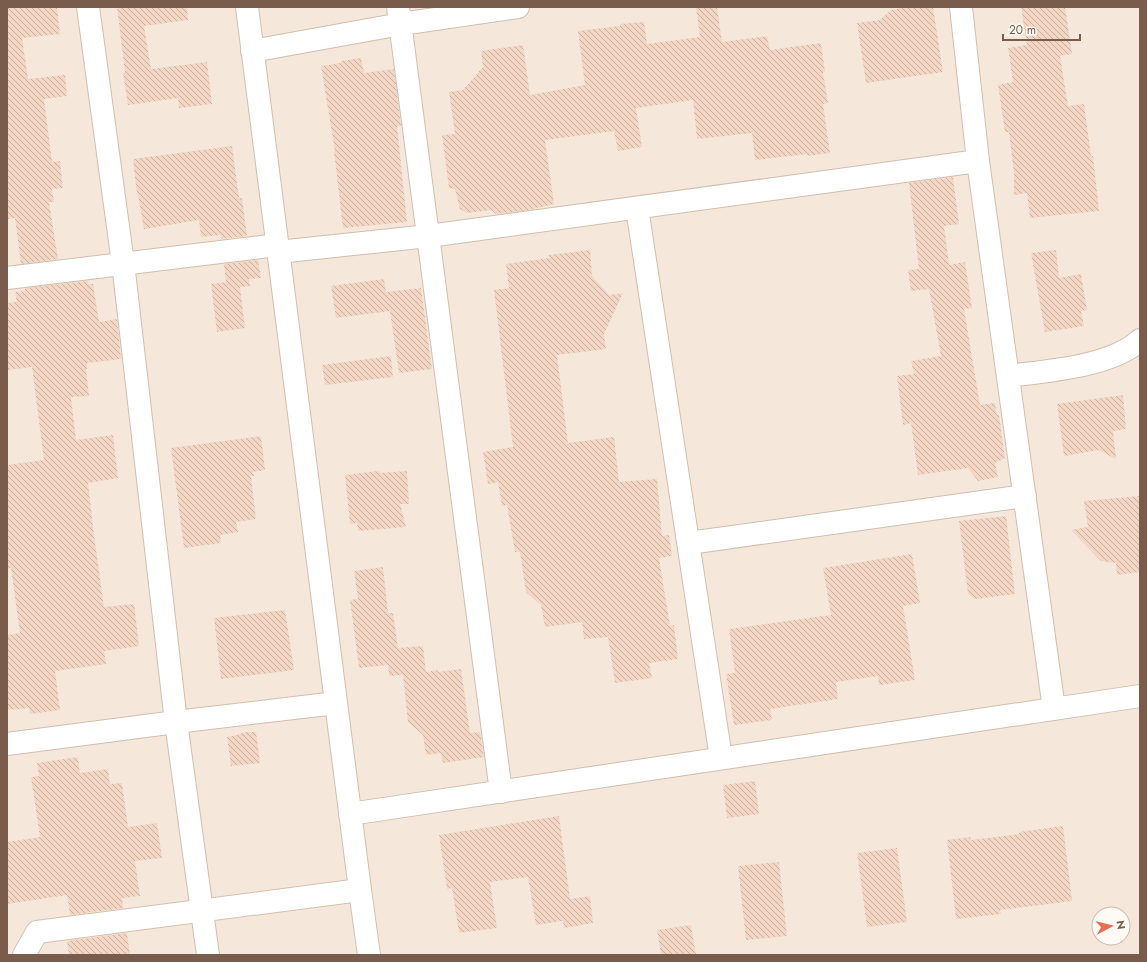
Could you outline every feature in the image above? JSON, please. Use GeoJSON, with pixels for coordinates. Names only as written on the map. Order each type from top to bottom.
{"type":"FeatureCollection","features":[{"type":"Feature","properties":{"kind":"street"},"geometry":{"type":"LineString","coordinates":[[88,7],[124,263],[176,722],[208,955]]}},
{"type":"Feature","properties":{"kind":"street"},"geometry":{"type":"LineString","coordinates":[[247,7],[369,955]]}},
{"type":"Feature","properties":{"kind":"street"},"geometry":{"type":"LineString","coordinates":[[252,51],[399,16],[518,7]]}},
{"type":"Feature","properties":{"kind":"street"},"geometry":{"type":"LineString","coordinates":[[961,7],[978,161],[1054,709]]}},
{"type":"Feature","properties":{"kind":"street"},"geometry":{"type":"LineString","coordinates":[[399,16],[501,792]]}},
{"type":"Feature","properties":{"kind":"street"},"geometry":{"type":"LineString","coordinates":[[7,278],[124,263],[277,248],[429,236],[978,161]]}},
{"type":"Feature","properties":{"kind":"street"},"geometry":{"type":"LineString","coordinates":[[637,208],[721,758]]}},
{"type":"Feature","properties":{"kind":"street"},"geometry":{"type":"LineString","coordinates":[[1008,376],[1101,361],[1134,346],[1140,340]]}},
{"type":"Feature","properties":{"kind":"street"},"geometry":{"type":"LineString","coordinates":[[688,543],[1025,496]]}},
{"type":"Feature","properties":{"kind":"street"},"geometry":{"type":"LineString","coordinates":[[350,814],[1140,696]]}},
{"type":"Feature","properties":{"kind":"street"},"geometry":{"type":"LineString","coordinates":[[7,744],[336,703]]}},
{"type":"Feature","properties":{"kind":"street"},"geometry":{"type":"LineString","coordinates":[[24,955],[38,932],[360,890]]}},
{"type":"Feature","properties":{"kind":"shaded area"},"geometry":{"type":"Polygon","coordinates":[[[7,7],[1140,7],[1140,955],[7,955],[7,7]]]}},
{"type":"Feature","properties":{"kind":"building"},"geometry":{"type":"Polygon","coordinates":[[[7,7],[57,7],[60,34],[22,38],[28,79],[65,75],[67,96],[44,99],[52,162],[60,161],[63,188],[52,189],[54,202],[49,202],[58,259],[21,264],[15,218],[7,219],[7,7]]]}},
{"type":"Feature","properties":{"kind":"building"},"geometry":{"type":"Polygon","coordinates":[[[117,7],[187,7],[188,20],[144,26],[151,69],[207,62],[212,104],[179,108],[178,98],[128,105],[123,73],[125,72],[117,7]]]}},
{"type":"Feature","properties":{"kind":"building"},"geometry":{"type":"Polygon","coordinates":[[[696,7],[717,7],[722,42],[767,36],[770,50],[821,43],[825,72],[823,73],[828,103],[823,104],[830,153],[755,160],[752,133],[697,139],[693,100],[636,108],[642,147],[618,151],[614,131],[545,140],[554,204],[528,210],[496,214],[491,210],[467,213],[460,209],[455,189],[449,188],[442,135],[455,134],[449,92],[463,90],[483,67],[481,51],[523,45],[530,95],[585,85],[578,31],[620,26],[620,24],[644,22],[647,44],[700,37],[696,7]]]}},
{"type":"Feature","properties":{"kind":"building"},"geometry":{"type":"Polygon","coordinates":[[[908,7],[933,7],[943,72],[866,83],[857,23],[880,20],[891,10],[908,7]]]}},
{"type":"Feature","properties":{"kind":"building"},"geometry":{"type":"Polygon","coordinates":[[[1021,7],[1065,7],[1072,54],[1060,56],[1068,106],[1084,104],[1091,156],[1093,156],[1099,211],[1030,218],[1027,193],[1014,195],[1014,173],[1009,132],[1005,132],[998,85],[1013,82],[1008,48],[1027,45],[1021,7]]]}},
{"type":"Feature","properties":{"kind":"building"},"geometry":{"type":"Polygon","coordinates":[[[361,58],[364,73],[394,69],[401,126],[397,126],[407,222],[343,228],[335,151],[321,66],[361,58]]]}},
{"type":"Feature","properties":{"kind":"building"},"geometry":{"type":"Polygon","coordinates":[[[232,146],[239,198],[242,198],[247,236],[221,239],[221,235],[201,237],[199,220],[144,229],[137,195],[133,159],[232,146]]]}},
{"type":"Feature","properties":{"kind":"building"},"geometry":{"type":"Polygon","coordinates":[[[953,177],[959,224],[944,226],[949,265],[965,262],[972,308],[964,309],[980,405],[995,403],[997,415],[999,415],[1005,458],[995,463],[998,477],[978,481],[968,468],[918,475],[911,423],[903,425],[897,376],[914,374],[911,361],[941,356],[929,289],[911,291],[908,270],[919,269],[909,183],[953,177]]]}},
{"type":"Feature","properties":{"kind":"building"},"geometry":{"type":"Polygon","coordinates":[[[590,250],[592,276],[609,295],[623,293],[604,334],[606,349],[557,355],[568,443],[614,437],[619,482],[657,479],[662,536],[669,535],[672,556],[659,558],[670,626],[674,625],[678,659],[649,663],[652,678],[615,683],[608,637],[584,639],[582,622],[545,627],[541,605],[526,592],[520,552],[515,552],[507,505],[502,506],[498,482],[488,484],[483,452],[513,447],[494,290],[509,288],[506,264],[549,258],[549,255],[590,250]]]}},
{"type":"Feature","properties":{"kind":"building"},"geometry":{"type":"Polygon","coordinates":[[[1056,250],[1059,278],[1081,274],[1087,310],[1081,311],[1084,326],[1045,332],[1031,253],[1056,250]]]}},
{"type":"Feature","properties":{"kind":"building"},"geometry":{"type":"Polygon","coordinates":[[[258,260],[261,278],[249,279],[250,286],[240,287],[245,328],[217,332],[211,284],[226,282],[224,264],[258,260]]]}},
{"type":"Feature","properties":{"kind":"building"},"geometry":{"type":"Polygon","coordinates":[[[384,279],[386,292],[421,288],[432,369],[399,373],[390,311],[336,318],[331,286],[384,279]]]}},
{"type":"Feature","properties":{"kind":"building"},"geometry":{"type":"Polygon","coordinates":[[[88,281],[88,284],[93,284],[99,322],[117,319],[121,359],[87,363],[86,369],[89,396],[71,397],[76,440],[113,435],[118,478],[88,483],[94,535],[104,607],[134,604],[139,646],[104,651],[106,664],[55,671],[60,710],[30,714],[29,708],[7,710],[7,635],[20,633],[11,568],[7,569],[7,465],[44,460],[32,367],[7,370],[7,303],[17,302],[15,292],[25,291],[25,288],[88,281]]]}},
{"type":"Feature","properties":{"kind":"building"},"geometry":{"type":"Polygon","coordinates":[[[391,356],[393,377],[325,385],[322,365],[391,356]]]}},
{"type":"Feature","properties":{"kind":"building"},"geometry":{"type":"Polygon","coordinates":[[[1123,395],[1126,429],[1113,431],[1116,459],[1098,450],[1064,456],[1057,404],[1123,395]]]}},
{"type":"Feature","properties":{"kind":"building"},"geometry":{"type":"Polygon","coordinates":[[[261,436],[265,470],[253,472],[254,476],[251,476],[256,519],[236,522],[238,532],[220,535],[221,543],[184,548],[171,448],[261,436]]]}},
{"type":"Feature","properties":{"kind":"building"},"geometry":{"type":"Polygon","coordinates":[[[379,471],[380,473],[407,471],[409,504],[400,504],[406,527],[358,531],[357,523],[350,524],[345,475],[379,471]]]}},
{"type":"Feature","properties":{"kind":"building"},"geometry":{"type":"Polygon","coordinates":[[[1140,496],[1140,572],[1117,575],[1116,563],[1101,561],[1071,530],[1088,527],[1084,501],[1140,496]]]}},
{"type":"Feature","properties":{"kind":"building"},"geometry":{"type":"Polygon","coordinates":[[[1006,516],[1015,594],[975,599],[968,594],[959,521],[1006,516]]]}},
{"type":"Feature","properties":{"kind":"building"},"geometry":{"type":"Polygon","coordinates":[[[912,554],[920,603],[903,606],[915,680],[879,685],[878,676],[836,682],[838,699],[770,709],[772,720],[734,725],[726,674],[735,673],[729,629],[831,615],[823,568],[912,554]]]}},
{"type":"Feature","properties":{"kind":"building"},"geometry":{"type":"Polygon","coordinates":[[[383,567],[388,613],[393,613],[398,648],[423,646],[426,672],[461,669],[470,733],[480,732],[484,757],[443,763],[441,753],[426,755],[423,735],[408,722],[403,675],[389,676],[388,665],[359,668],[350,600],[358,599],[354,571],[383,567]]]}},
{"type":"Feature","properties":{"kind":"building"},"geometry":{"type":"Polygon","coordinates":[[[285,610],[294,670],[221,679],[214,618],[285,610]]]}},
{"type":"Feature","properties":{"kind":"building"},"geometry":{"type":"Polygon","coordinates":[[[245,732],[256,732],[260,763],[231,766],[227,737],[245,732]]]}},
{"type":"Feature","properties":{"kind":"building"},"geometry":{"type":"Polygon","coordinates":[[[78,757],[80,773],[108,769],[110,784],[122,783],[128,827],[157,823],[162,858],[135,861],[140,896],[122,898],[123,908],[70,915],[67,895],[7,904],[7,842],[40,837],[31,777],[39,776],[37,763],[78,757]]]}},
{"type":"Feature","properties":{"kind":"building"},"geometry":{"type":"Polygon","coordinates":[[[755,781],[759,814],[727,818],[723,785],[755,781]]]}},
{"type":"Feature","properties":{"kind":"building"},"geometry":{"type":"Polygon","coordinates":[[[559,816],[570,899],[590,896],[593,923],[564,928],[563,921],[536,925],[528,877],[490,882],[497,928],[459,933],[452,888],[447,889],[439,835],[559,816]]]}},
{"type":"Feature","properties":{"kind":"building"},"geometry":{"type":"Polygon","coordinates":[[[1063,826],[1072,901],[1000,910],[1001,914],[956,919],[947,840],[970,837],[971,840],[1019,834],[1019,832],[1063,826]]]}},
{"type":"Feature","properties":{"kind":"building"},"geometry":{"type":"Polygon","coordinates":[[[897,848],[907,922],[867,927],[857,853],[897,848]]]}},
{"type":"Feature","properties":{"kind":"building"},"geometry":{"type":"Polygon","coordinates":[[[779,862],[787,936],[746,940],[738,866],[779,862]]]}},
{"type":"Feature","properties":{"kind":"building"},"geometry":{"type":"Polygon","coordinates":[[[691,925],[696,955],[661,955],[657,930],[691,925]]]}},
{"type":"Feature","properties":{"kind":"building"},"geometry":{"type":"Polygon","coordinates":[[[127,933],[130,955],[69,955],[67,941],[127,933]]]}}]}
